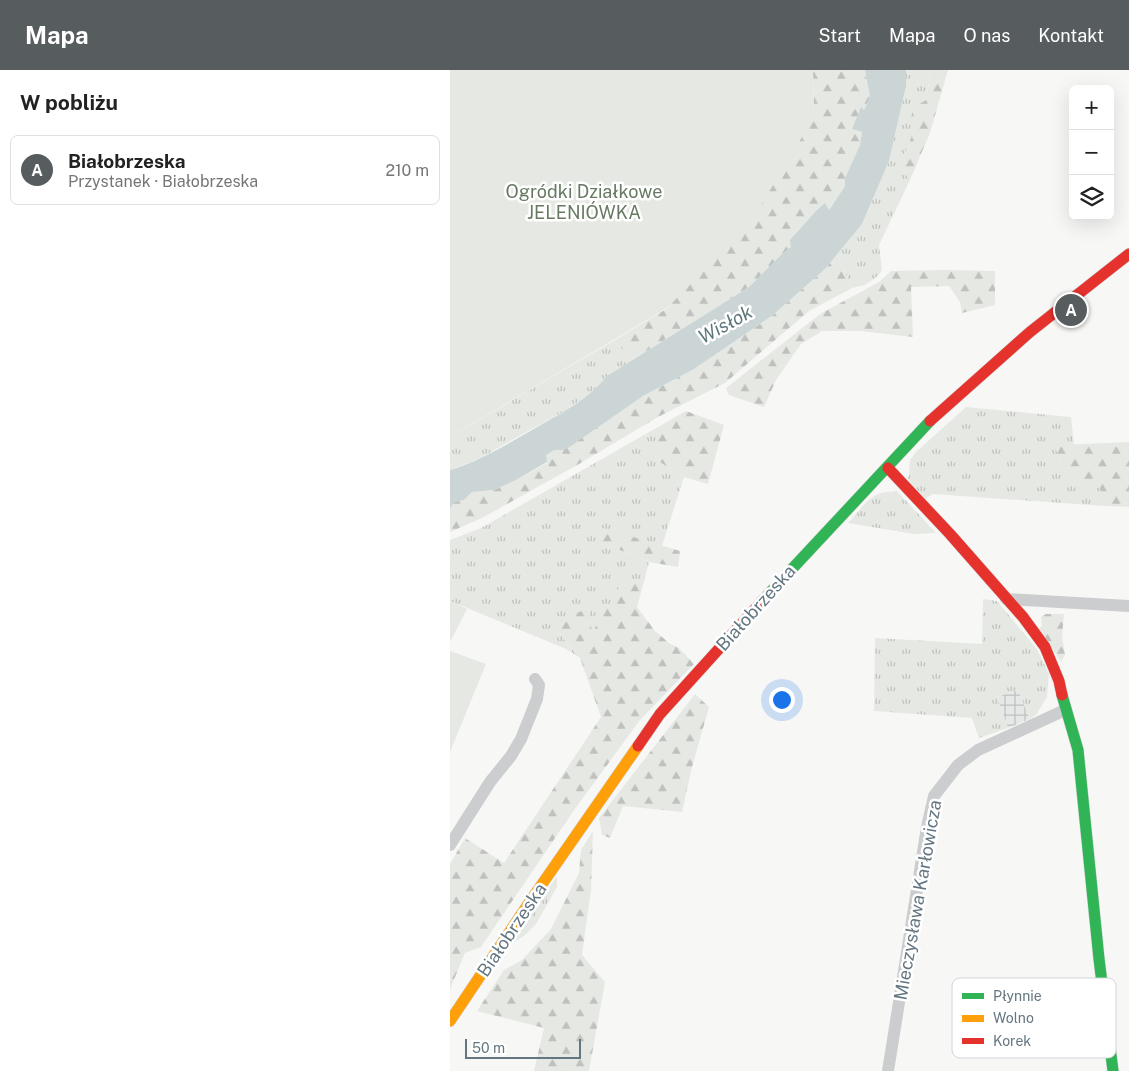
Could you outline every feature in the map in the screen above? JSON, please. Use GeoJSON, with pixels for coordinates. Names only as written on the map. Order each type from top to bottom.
{"type":"FeatureCollection","features":[{"type":"Feature","properties":{"kind":"street","name":"Białobrzeska"},"geometry":{"type":"LineString","coordinates":[[450,1021],[660,714],[779,582],[888,468],[938,412],[1030,332],[1129,254]]}},
{"type":"Feature","properties":{"kind":"street"},"geometry":{"type":"LineString","coordinates":[[888,468],[950,534],[1045,647],[1059,681],[1065,710],[1078,750],[1102,978]]}},
{"type":"Feature","properties":{"kind":"street"},"geometry":{"type":"LineString","coordinates":[[1006,599],[1129,606]]}},
{"type":"Feature","properties":{"kind":"street"},"geometry":{"type":"LineString","coordinates":[[450,845],[490,782],[511,756],[521,739],[537,699],[539,685],[535,679]]}},
{"type":"Feature","properties":{"kind":"street","name":"Mieczysława Karłowicza"},"geometry":{"type":"LineString","coordinates":[[888,1071],[927,827],[934,796],[958,764],[978,750],[1065,710]]}},
{"type":"Feature","properties":{"kind":"street"},"geometry":{"type":"LineString","coordinates":[[1111,1058],[1112,1071]]}},
{"type":"Feature","properties":{"kind":"shaded area"},"geometry":{"type":"Polygon","coordinates":[[[1018,690],[1030,719],[1008,728],[997,697],[1018,690]]]}},
{"type":"Feature","properties":{"kind":"green space","name":"Ogródki Działkowe JELENIÓWKA"},"geometry":{"type":"Polygon","coordinates":[[[450,70],[813,70],[814,117],[749,225],[667,308],[450,437],[450,70]]]}},
{"type":"Feature","properties":{"kind":"green space"},"geometry":{"type":"Polygon","coordinates":[[[813,70],[865,70],[870,97],[864,110],[861,108],[852,129],[862,132],[860,145],[845,178],[845,186],[828,211],[749,287],[634,359],[613,341],[668,308],[814,117],[813,70]]]}},
{"type":"Feature","properties":{"kind":"green space"},"geometry":{"type":"Polygon","coordinates":[[[906,70],[931,70],[926,100],[900,167],[910,180],[879,245],[882,270],[878,276],[865,285],[852,288],[837,254],[862,224],[889,161],[906,86],[906,70]]]}},
{"type":"Feature","properties":{"kind":"green space"},"geometry":{"type":"Polygon","coordinates":[[[931,70],[948,70],[930,133],[910,180],[900,167],[914,130],[910,123],[913,108],[926,100],[931,70]]]}},
{"type":"Feature","properties":{"kind":"green space"},"geometry":{"type":"Polygon","coordinates":[[[837,254],[852,288],[809,311],[725,383],[658,417],[482,518],[450,532],[450,509],[454,502],[464,500],[472,492],[494,490],[547,463],[545,455],[643,396],[694,369],[773,315],[825,269],[837,254]]]}},
{"type":"Feature","properties":{"kind":"green space"},"geometry":{"type":"Polygon","coordinates":[[[891,271],[995,271],[995,305],[962,313],[960,302],[949,286],[911,287],[913,337],[860,331],[822,331],[801,344],[776,380],[764,407],[729,395],[726,388],[820,314],[879,282],[891,271]]]}},
{"type":"Feature","properties":{"kind":"green space"},"geometry":{"type":"Polygon","coordinates":[[[613,341],[634,359],[607,376],[599,387],[566,410],[480,458],[450,470],[450,437],[613,341]]]}},
{"type":"Feature","properties":{"kind":"green space"},"geometry":{"type":"Polygon","coordinates":[[[966,407],[1071,417],[1074,445],[1055,445],[1060,464],[1102,490],[1105,506],[933,494],[925,499],[907,478],[909,476],[910,460],[916,452],[966,407]]]}},
{"type":"Feature","properties":{"kind":"green space"},"geometry":{"type":"Polygon","coordinates":[[[686,411],[724,425],[708,484],[684,477],[655,459],[657,437],[644,435],[686,411]]]}},
{"type":"Feature","properties":{"kind":"green space"},"geometry":{"type":"Polygon","coordinates":[[[644,435],[658,436],[655,459],[684,477],[662,546],[604,529],[603,543],[649,562],[645,578],[621,585],[592,634],[558,632],[580,658],[566,649],[450,601],[450,540],[481,528],[644,435]]]}},
{"type":"Feature","properties":{"kind":"green space"},"geometry":{"type":"Polygon","coordinates":[[[1129,442],[1129,507],[1105,506],[1101,490],[1060,464],[1055,445],[1129,442]]]}},
{"type":"Feature","properties":{"kind":"green space"},"geometry":{"type":"Polygon","coordinates":[[[896,490],[936,533],[914,534],[848,523],[873,497],[896,490]]]}},
{"type":"Feature","properties":{"kind":"green space"},"geometry":{"type":"Polygon","coordinates":[[[603,528],[680,551],[678,567],[649,562],[603,543],[603,528]]]}},
{"type":"Feature","properties":{"kind":"green space"},"geometry":{"type":"Polygon","coordinates":[[[645,578],[637,607],[655,631],[669,643],[679,648],[694,664],[640,720],[572,813],[481,947],[465,953],[450,989],[450,864],[465,838],[504,863],[601,717],[580,658],[558,632],[565,616],[589,609],[592,633],[621,584],[645,578]]]}},
{"type":"Feature","properties":{"kind":"green space"},"geometry":{"type":"Polygon","coordinates":[[[983,599],[997,601],[1037,649],[1049,674],[1047,697],[1036,715],[1030,719],[1018,690],[997,697],[1008,728],[979,738],[972,718],[874,711],[875,638],[982,644],[983,599]]]}},
{"type":"Feature","properties":{"kind":"green space"},"geometry":{"type":"Polygon","coordinates":[[[450,601],[467,609],[450,642],[450,601]]]}},
{"type":"Feature","properties":{"kind":"green space"},"geometry":{"type":"Polygon","coordinates":[[[1046,614],[1064,614],[1062,636],[1065,655],[1061,662],[1039,628],[1042,626],[1041,617],[1046,614]]]}},
{"type":"Feature","properties":{"kind":"green space"},"geometry":{"type":"Polygon","coordinates":[[[450,651],[486,664],[450,752],[450,651]]]}},
{"type":"Feature","properties":{"kind":"green space"},"geometry":{"type":"Polygon","coordinates":[[[695,694],[709,707],[692,767],[682,812],[623,806],[610,838],[602,835],[599,818],[695,694]]]}},
{"type":"Feature","properties":{"kind":"green space"},"geometry":{"type":"Polygon","coordinates":[[[593,831],[591,890],[582,955],[605,982],[589,1071],[534,1071],[544,1028],[477,1011],[504,970],[522,960],[551,929],[579,873],[581,850],[593,831]]]}},
{"type":"Feature","properties":{"kind":"green space"},"geometry":{"type":"Polygon","coordinates":[[[557,876],[557,887],[536,924],[524,936],[511,944],[557,876]]]}},
{"type":"Feature","properties":{"kind":"water","name":"Wisłok"},"geometry":{"type":"Polygon","coordinates":[[[865,70],[906,70],[906,86],[889,161],[862,224],[825,269],[773,315],[694,369],[643,396],[565,450],[554,450],[546,455],[547,462],[516,480],[494,490],[472,492],[464,500],[454,502],[450,509],[450,470],[496,450],[567,410],[593,391],[607,376],[749,287],[791,247],[790,240],[817,210],[825,203],[829,210],[845,186],[845,178],[860,145],[862,132],[852,129],[861,107],[864,110],[870,97],[865,70]]]}},
{"type":"Feature","properties":{"kind":"traffic: fast"},"geometry":{"type":"LineString","coordinates":[[764,599],[930,421]]}},
{"type":"Feature","properties":{"kind":"traffic: fast"},"geometry":{"type":"LineString","coordinates":[[1062,695],[1078,750],[1101,978]]}},
{"type":"Feature","properties":{"kind":"traffic: fast"},"geometry":{"type":"LineString","coordinates":[[1111,1058],[1113,1071]]}},
{"type":"Feature","properties":{"kind":"traffic: slow"},"geometry":{"type":"LineString","coordinates":[[450,1021],[638,746]]}},
{"type":"Feature","properties":{"kind":"traffic: jam"},"geometry":{"type":"LineString","coordinates":[[930,421],[1030,332],[1129,254]]}},
{"type":"Feature","properties":{"kind":"traffic: jam"},"geometry":{"type":"LineString","coordinates":[[888,468],[950,534],[1023,617],[1045,647],[1059,681],[1062,695]]}},
{"type":"Feature","properties":{"kind":"traffic: jam"},"geometry":{"type":"LineString","coordinates":[[638,746],[660,714],[764,599]]}},
{"type":"Feature","properties":{"kind":"place","name":"Białobrzeska"},"geometry":{"type":"Point","coordinates":[1071,310]}}]}
